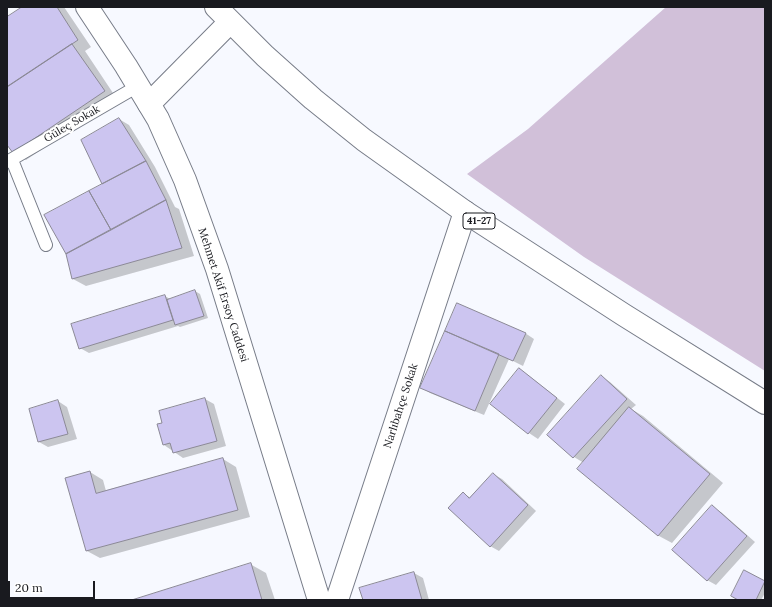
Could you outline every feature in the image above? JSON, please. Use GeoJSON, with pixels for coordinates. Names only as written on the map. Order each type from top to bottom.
{"type":"FeatureCollection","features":[{"type":"Feature","properties":{"kind":"main road","name":"Mehmet Akif Ersoy Caddesi"},"geometry":{"type":"LineString","coordinates":[[87,7],[158,119],[185,180],[217,269],[319,600]]}},
{"type":"Feature","properties":{"kind":"main road"},"geometry":{"type":"LineString","coordinates":[[149,104],[223,14]]}},
{"type":"Feature","properties":{"kind":"main road","name":"41-27"},"geometry":{"type":"LineString","coordinates":[[223,14],[265,56],[313,99],[358,136],[465,212],[624,315],[765,403]]}},
{"type":"Feature","properties":{"kind":"main road","name":"Narlıbahçe Sokak"},"geometry":{"type":"LineString","coordinates":[[337,600],[465,212]]}},
{"type":"Feature","properties":{"kind":"lane","name":"Güleç Sokak"},"geometry":{"type":"LineString","coordinates":[[9,161],[138,86]]}},
{"type":"Feature","properties":{"kind":"lane"},"geometry":{"type":"LineString","coordinates":[[9,161],[46,245]]}},
{"type":"Feature","properties":{"kind":"shaded area"},"geometry":{"type":"Polygon","coordinates":[[[666,7],[765,7],[765,371],[584,257],[467,174],[528,129],[666,7]]]}},
{"type":"Feature","properties":{"kind":"building"},"geometry":{"type":"Polygon","coordinates":[[[22,7],[57,7],[78,40],[7,87],[7,17],[22,7]]]}},
{"type":"Feature","properties":{"kind":"building"},"geometry":{"type":"Polygon","coordinates":[[[72,44],[105,91],[13,153],[7,145],[7,87],[72,44]]]}},
{"type":"Feature","properties":{"kind":"building"},"geometry":{"type":"Polygon","coordinates":[[[119,118],[146,161],[102,184],[81,140],[119,118]]]}},
{"type":"Feature","properties":{"kind":"building"},"geometry":{"type":"Polygon","coordinates":[[[146,161],[166,200],[111,230],[89,191],[146,161]]]}},
{"type":"Feature","properties":{"kind":"building"},"geometry":{"type":"Polygon","coordinates":[[[89,191],[111,230],[66,254],[44,215],[89,191]]]}},
{"type":"Feature","properties":{"kind":"building"},"geometry":{"type":"Polygon","coordinates":[[[166,200],[182,248],[72,279],[66,254],[166,200]]]}},
{"type":"Feature","properties":{"kind":"building"},"geometry":{"type":"Polygon","coordinates":[[[195,290],[204,316],[175,325],[167,300],[195,290]]]}},
{"type":"Feature","properties":{"kind":"building"},"geometry":{"type":"Polygon","coordinates":[[[165,295],[173,320],[79,349],[71,324],[165,295]]]}},
{"type":"Feature","properties":{"kind":"building"},"geometry":{"type":"Polygon","coordinates":[[[457,303],[526,333],[513,361],[445,331],[457,303]]]}},
{"type":"Feature","properties":{"kind":"building"},"geometry":{"type":"Polygon","coordinates":[[[445,331],[499,354],[475,411],[420,388],[445,331]]]}},
{"type":"Feature","properties":{"kind":"building"},"geometry":{"type":"Polygon","coordinates":[[[519,368],[557,398],[528,434],[490,404],[519,368]]]}},
{"type":"Feature","properties":{"kind":"building"},"geometry":{"type":"Polygon","coordinates":[[[601,375],[627,399],[573,458],[547,435],[601,375]]]}},
{"type":"Feature","properties":{"kind":"building"},"geometry":{"type":"Polygon","coordinates":[[[205,398],[217,441],[173,453],[170,443],[163,445],[157,424],[162,423],[159,411],[205,398]]]}},
{"type":"Feature","properties":{"kind":"building"},"geometry":{"type":"Polygon","coordinates":[[[58,400],[68,434],[38,442],[29,409],[58,400]]]}},
{"type":"Feature","properties":{"kind":"building"},"geometry":{"type":"Polygon","coordinates":[[[629,407],[710,474],[658,536],[577,469],[629,407]]]}},
{"type":"Feature","properties":{"kind":"building"},"geometry":{"type":"Polygon","coordinates":[[[223,458],[238,510],[86,551],[65,478],[90,471],[96,493],[223,458]]]}},
{"type":"Feature","properties":{"kind":"building"},"geometry":{"type":"Polygon","coordinates":[[[493,473],[528,505],[490,547],[448,508],[463,492],[469,498],[493,473]]]}},
{"type":"Feature","properties":{"kind":"building"},"geometry":{"type":"Polygon","coordinates":[[[712,505],[747,536],[707,581],[672,550],[712,505]]]}},
{"type":"Feature","properties":{"kind":"building"},"geometry":{"type":"Polygon","coordinates":[[[251,563],[262,600],[132,600],[251,563]]]}},
{"type":"Feature","properties":{"kind":"building"},"geometry":{"type":"Polygon","coordinates":[[[744,570],[765,581],[756,600],[738,600],[731,596],[744,570]]]}},
{"type":"Feature","properties":{"kind":"building"},"geometry":{"type":"Polygon","coordinates":[[[414,572],[422,600],[363,600],[359,588],[414,572]]]}}]}
